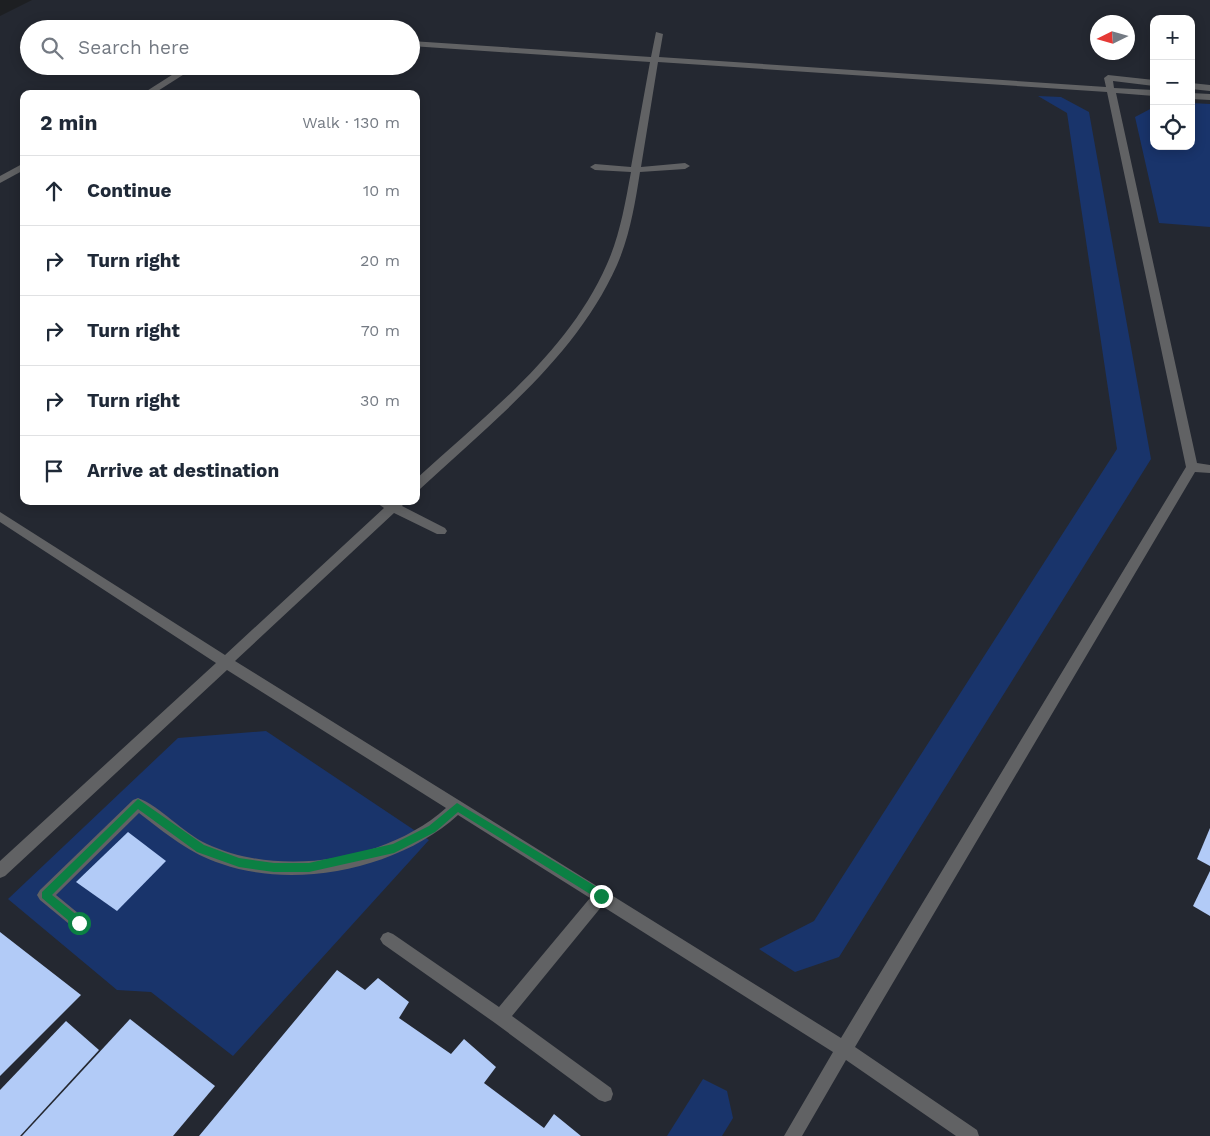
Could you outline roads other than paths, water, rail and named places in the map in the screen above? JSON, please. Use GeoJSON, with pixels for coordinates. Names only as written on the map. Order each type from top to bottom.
{"type":"FeatureCollection","features":[{"type":"Feature","properties":{"kind":"street"},"geometry":{"type":"LineString","coordinates":[[420,482],[520,389],[562,346],[589,306],[612,265],[626,226],[659,34]]}},
{"type":"Feature","properties":{"kind":"street"},"geometry":{"type":"LineString","coordinates":[[420,44],[1150,93]]}},
{"type":"Feature","properties":{"kind":"street"},"geometry":{"type":"LineString","coordinates":[[153,90],[178,75]]}},
{"type":"Feature","properties":{"kind":"street"},"geometry":{"type":"LineString","coordinates":[[792,1136],[1192,467],[1108,78],[1150,83]]}},
{"type":"Feature","properties":{"kind":"street"},"geometry":{"type":"LineString","coordinates":[[1195,86],[1210,88]]}},
{"type":"Feature","properties":{"kind":"street"},"geometry":{"type":"LineString","coordinates":[[1195,96],[1210,97]]}},
{"type":"Feature","properties":{"kind":"street"},"geometry":{"type":"LineString","coordinates":[[595,167],[636,170],[685,166]]}},
{"type":"Feature","properties":{"kind":"street"},"geometry":{"type":"LineString","coordinates":[[0,180],[20,168]]}},
{"type":"Feature","properties":{"kind":"street"},"geometry":{"type":"LineString","coordinates":[[1192,467],[1210,469]]}},
{"type":"Feature","properties":{"kind":"street"},"geometry":{"type":"LineString","coordinates":[[0,871],[396,505],[441,531]]}},
{"type":"Feature","properties":{"kind":"street"},"geometry":{"type":"LineString","coordinates":[[0,516],[227,663],[844,1050],[971,1136]]}},
{"type":"Feature","properties":{"kind":"street"},"geometry":{"type":"LineString","coordinates":[[79,923],[45,895],[138,804],[200,849],[239,862],[274,868],[309,867],[394,848],[432,829],[457,807]]}},
{"type":"Feature","properties":{"kind":"street"},"geometry":{"type":"LineString","coordinates":[[501,1017],[601,896]]}},
{"type":"Feature","properties":{"kind":"street"},"geometry":{"type":"LineString","coordinates":[[388,939],[501,1017],[605,1094]]}}]}
